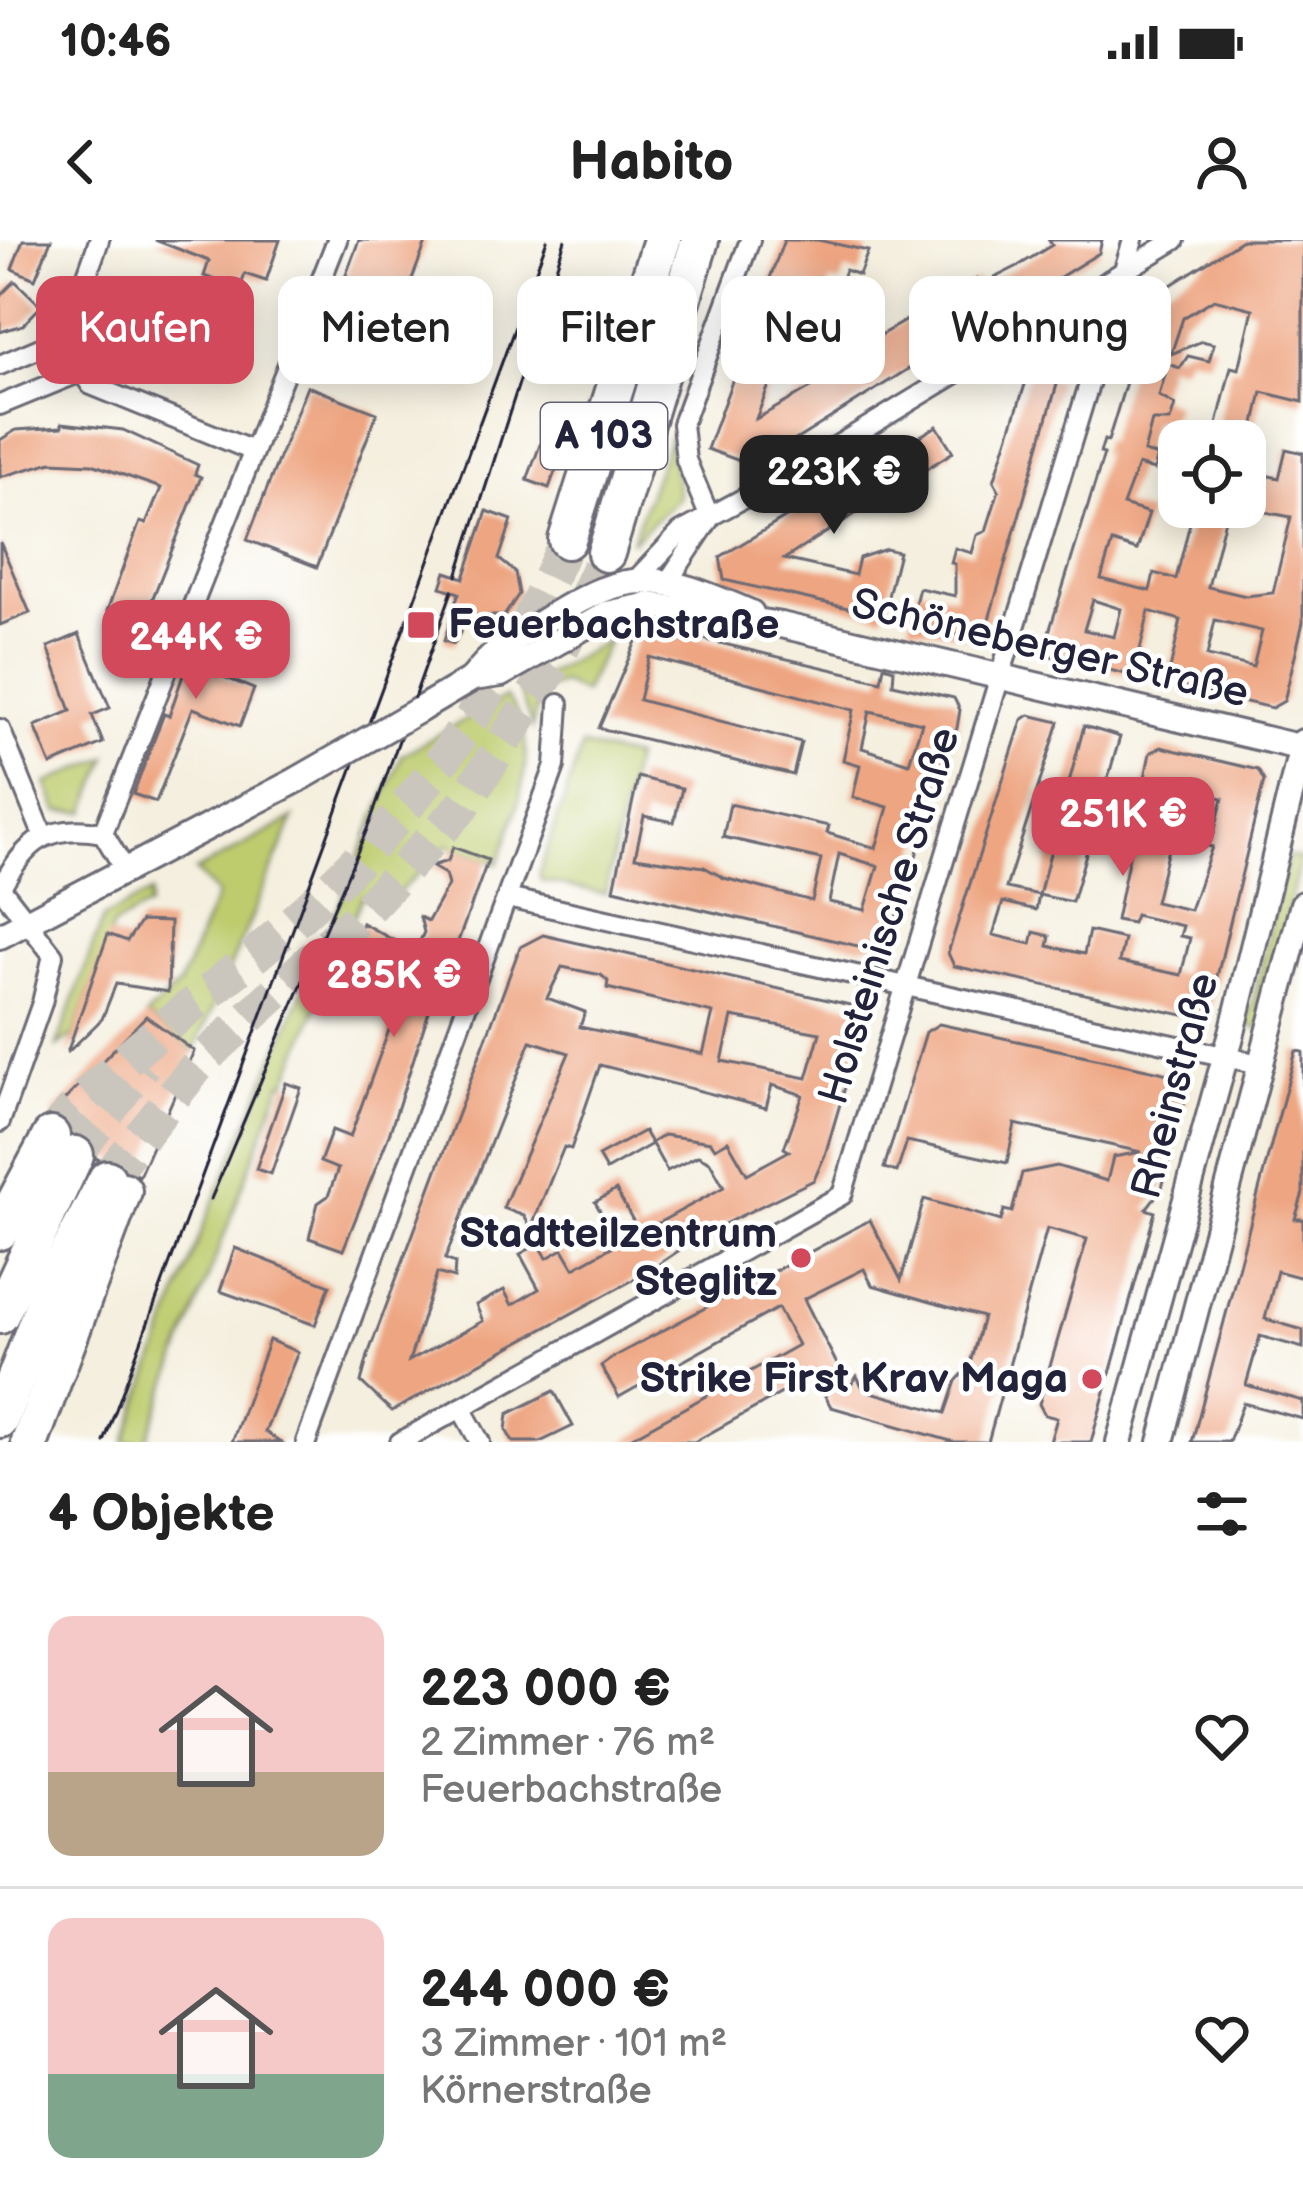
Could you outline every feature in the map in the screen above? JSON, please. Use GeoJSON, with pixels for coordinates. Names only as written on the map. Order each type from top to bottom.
{"type":"FeatureCollection","features":[{"type":"Feature","properties":{"kind":"highway"},"geometry":{"type":"LineString","coordinates":[[637,276],[638,240]]}},
{"type":"Feature","properties":{"kind":"highway","name":"A 103"},"geometry":{"type":"LineString","coordinates":[[651,276],[662,240]]}},
{"type":"Feature","properties":{"kind":"highway","name":"A 103"},"geometry":{"type":"LineString","coordinates":[[690,276],[700,240]]}},
{"type":"Feature","properties":{"kind":"highway"},"geometry":{"type":"LineString","coordinates":[[697,279],[719,240]]}},
{"type":"Feature","properties":{"kind":"highway","name":"A 103"},"geometry":{"type":"LineString","coordinates":[[567,540],[618,384]]}},
{"type":"Feature","properties":{"kind":"highway","name":"A 103"},"geometry":{"type":"LineString","coordinates":[[606,553],[657,384]]}},
{"type":"Feature","properties":{"kind":"highway"},"geometry":{"type":"LineString","coordinates":[[0,1231],[63,1145],[0,1315]]}},
{"type":"Feature","properties":{"kind":"highway"},"geometry":{"type":"LineString","coordinates":[[0,1419],[50,1289],[115,1185],[30,1442]]}},
{"type":"Feature","properties":{"kind":"street"},"geometry":{"type":"LineString","coordinates":[[87,276],[99,240]]}},
{"type":"Feature","properties":{"kind":"street"},"geometry":{"type":"LineString","coordinates":[[103,833],[337,240]]}},
{"type":"Feature","properties":{"kind":"street"},"geometry":{"type":"LineString","coordinates":[[710,518],[686,460],[682,424],[750,240]]}},
{"type":"Feature","properties":{"kind":"street","name":"Holsteinische Straße"},"geometry":{"type":"LineString","coordinates":[[400,1442],[839,1198],[1133,240]]}},
{"type":"Feature","properties":{"kind":"street"},"geometry":{"type":"LineString","coordinates":[[636,580],[681,532],[1175,240]]}},
{"type":"Feature","properties":{"kind":"street"},"geometry":{"type":"LineString","coordinates":[[0,364],[36,349]]}},
{"type":"Feature","properties":{"kind":"street"},"geometry":{"type":"LineString","coordinates":[[0,405],[52,384]]}},
{"type":"Feature","properties":{"kind":"street"},"geometry":{"type":"LineString","coordinates":[[90,384],[253,451]]}},
{"type":"Feature","properties":{"kind":"street"},"geometry":{"type":"LineString","coordinates":[[0,936],[248,808],[473,679],[501,674],[608,614],[650,605],[710,518]]}},
{"type":"Feature","properties":{"kind":"street"},"geometry":{"type":"LineString","coordinates":[[636,580],[650,605]]}},
{"type":"Feature","properties":{"kind":"street"},"geometry":{"type":"LineString","coordinates":[[473,679],[489,656],[594,590],[636,580],[669,580]]}},
{"type":"Feature","properties":{"kind":"street","name":"Schöneberger Straße"},"geometry":{"type":"LineString","coordinates":[[669,580],[781,625]]}},
{"type":"Feature","properties":{"kind":"street","name":"Schöneberger Straße"},"geometry":{"type":"LineString","coordinates":[[650,605],[781,625],[1303,747]]}},
{"type":"Feature","properties":{"kind":"street"},"geometry":{"type":"LineString","coordinates":[[306,1442],[555,766],[559,704]]}},
{"type":"Feature","properties":{"kind":"street"},"geometry":{"type":"LineString","coordinates":[[0,729],[44,835]]}},
{"type":"Feature","properties":{"kind":"street","name":"Rheinstraße"},"geometry":{"type":"LineString","coordinates":[[1119,1442],[1226,1056],[1303,747]]}},
{"type":"Feature","properties":{"kind":"street"},"geometry":{"type":"LineString","coordinates":[[0,1123],[53,968],[53,955],[32,921],[1,887],[20,854],[44,835],[69,829],[103,833]]}},
{"type":"Feature","properties":{"kind":"street"},"geometry":{"type":"LineString","coordinates":[[103,833],[128,873]]}},
{"type":"Feature","properties":{"kind":"street"},"geometry":{"type":"LineString","coordinates":[[507,898],[1264,1065]]}},
{"type":"Feature","properties":{"kind":"street","name":"Rheinstraße"},"geometry":{"type":"LineString","coordinates":[[1161,1442],[1303,904]]}},
{"type":"Feature","properties":{"kind":"street"},"geometry":{"type":"LineString","coordinates":[[461,1408],[480,1442]]}},
{"type":"Feature","properties":{"kind":"green space"},"geometry":{"type":"Polygon","coordinates":[[[669,439],[679,497],[631,542],[669,439]]]}},
{"type":"Feature","properties":{"kind":"green space"},"geometry":{"type":"Polygon","coordinates":[[[609,640],[583,693],[562,683],[541,691],[532,728],[519,690],[609,640]]]}},
{"type":"Feature","properties":{"kind":"green space"},"geometry":{"type":"Polygon","coordinates":[[[505,697],[517,714],[526,755],[519,801],[498,864],[447,845],[386,905],[362,897],[286,1083],[282,1082],[146,1442],[125,1442],[204,1225],[402,755],[505,697]]]}},
{"type":"Feature","properties":{"kind":"green space"},"geometry":{"type":"Polygon","coordinates":[[[582,746],[634,758],[605,894],[541,881],[539,873],[582,746]]]}},
{"type":"Feature","properties":{"kind":"green space"},"geometry":{"type":"Polygon","coordinates":[[[108,757],[86,812],[58,811],[47,783],[108,757]]]}},
{"type":"Feature","properties":{"kind":"green space"},"geometry":{"type":"Polygon","coordinates":[[[294,818],[194,1051],[146,1016],[179,985],[217,895],[196,871],[294,818]]]}},
{"type":"Feature","properties":{"kind":"green space"},"geometry":{"type":"Polygon","coordinates":[[[1288,856],[1300,859],[1260,1029],[1247,1026],[1288,856]]]}},
{"type":"Feature","properties":{"kind":"green space"},"geometry":{"type":"Polygon","coordinates":[[[151,893],[149,906],[113,926],[73,1036],[57,1046],[103,918],[151,893]]]}},
{"type":"Feature","properties":{"kind":"building"},"geometry":{"type":"Polygon","coordinates":[[[23,240],[51,240],[35,279],[12,269],[23,240]]]}},
{"type":"Feature","properties":{"kind":"building"},"geometry":{"type":"Polygon","coordinates":[[[155,240],[280,240],[266,281],[245,274],[204,276],[209,261],[155,240]]]}},
{"type":"Feature","properties":{"kind":"building"},"geometry":{"type":"Polygon","coordinates":[[[359,240],[427,240],[413,276],[346,276],[359,240]]]}},
{"type":"Feature","properties":{"kind":"building"},"geometry":{"type":"Polygon","coordinates":[[[784,240],[818,240],[868,251],[859,275],[845,270],[843,276],[771,276],[784,240]]]}},
{"type":"Feature","properties":{"kind":"building"},"geometry":{"type":"Polygon","coordinates":[[[1049,240],[1102,240],[1099,253],[1062,276],[998,276],[1052,245],[1049,240]]]}},
{"type":"Feature","properties":{"kind":"building"},"geometry":{"type":"Polygon","coordinates":[[[1242,240],[1303,240],[1303,402],[1262,392],[1256,420],[1218,420],[1231,367],[1239,369],[1253,309],[1214,299],[1183,318],[1171,354],[1171,285],[1242,240]]]}},
{"type":"Feature","properties":{"kind":"building"},"geometry":{"type":"Polygon","coordinates":[[[15,281],[36,301],[36,311],[23,325],[0,332],[0,296],[15,281]]]}},
{"type":"Feature","properties":{"kind":"building"},"geometry":{"type":"Polygon","coordinates":[[[909,318],[909,368],[885,384],[885,332],[909,318]]]}},
{"type":"Feature","properties":{"kind":"building"},"geometry":{"type":"Polygon","coordinates":[[[1202,341],[1214,344],[1209,361],[1188,356],[1180,368],[1171,365],[1171,354],[1202,341]]]}},
{"type":"Feature","properties":{"kind":"building"},"geometry":{"type":"Polygon","coordinates":[[[731,384],[770,384],[756,419],[818,384],[884,384],[759,463],[748,464],[707,449],[731,384]]]}},
{"type":"Feature","properties":{"kind":"building"},"geometry":{"type":"Polygon","coordinates":[[[1025,384],[1057,384],[988,623],[972,637],[909,626],[919,588],[955,596],[955,564],[951,563],[955,548],[972,553],[977,535],[986,531],[999,490],[994,481],[1025,384]]]}},
{"type":"Feature","properties":{"kind":"building"},"geometry":{"type":"Polygon","coordinates":[[[1125,384],[1162,384],[1159,396],[1175,405],[1170,420],[1152,421],[1144,452],[1158,456],[1154,470],[1138,465],[1123,505],[1149,513],[1137,550],[1112,542],[1101,579],[1150,591],[1154,573],[1176,579],[1189,528],[1223,528],[1208,587],[1246,596],[1273,593],[1291,517],[1266,512],[1266,475],[1279,478],[1286,449],[1303,453],[1303,622],[1284,701],[1272,708],[1176,686],[1169,674],[1181,620],[1149,611],[1134,676],[1051,656],[1045,645],[1104,454],[1100,453],[1104,440],[1108,441],[1125,384]],[[1093,600],[1084,630],[1114,637],[1121,609],[1093,600]],[[1215,620],[1207,656],[1253,667],[1262,631],[1215,620]]]}},
{"type":"Feature","properties":{"kind":"building"},"geometry":{"type":"Polygon","coordinates":[[[307,386],[377,413],[317,567],[247,540],[307,386]]]}},
{"type":"Feature","properties":{"kind":"building"},"geometry":{"type":"Polygon","coordinates":[[[62,423],[123,430],[198,465],[195,474],[201,477],[142,625],[107,611],[140,522],[146,524],[161,488],[92,464],[52,462],[0,477],[0,440],[16,430],[62,427],[62,423]]]}},
{"type":"Feature","properties":{"kind":"building"},"geometry":{"type":"Polygon","coordinates":[[[937,426],[953,452],[784,559],[855,575],[859,558],[886,549],[899,552],[883,616],[724,580],[720,557],[937,426]]]}},
{"type":"Feature","properties":{"kind":"building"},"geometry":{"type":"Polygon","coordinates":[[[540,445],[562,453],[549,488],[527,480],[540,445]]]}},
{"type":"Feature","properties":{"kind":"building"},"geometry":{"type":"Polygon","coordinates":[[[487,511],[512,520],[499,559],[515,572],[519,594],[504,616],[469,616],[454,644],[444,641],[459,593],[441,587],[446,572],[464,578],[487,511]]]}},
{"type":"Feature","properties":{"kind":"building"},"geometry":{"type":"Polygon","coordinates":[[[0,542],[30,613],[0,625],[0,542]]]}},
{"type":"Feature","properties":{"kind":"building"},"geometry":{"type":"Polygon","coordinates":[[[203,617],[238,630],[221,676],[254,689],[240,726],[193,708],[156,802],[133,794],[164,714],[169,716],[203,617]]]}},
{"type":"Feature","properties":{"kind":"building"},"geometry":{"type":"Polygon","coordinates":[[[643,625],[881,681],[884,666],[894,669],[893,684],[954,698],[960,710],[889,940],[862,947],[614,889],[638,777],[682,788],[674,822],[644,816],[635,857],[704,867],[724,878],[812,901],[821,859],[723,837],[730,804],[829,826],[827,833],[876,848],[888,807],[853,797],[860,765],[843,760],[854,710],[649,657],[639,700],[801,742],[793,775],[599,728],[643,625]],[[870,711],[862,748],[909,763],[922,723],[870,711]],[[839,854],[829,902],[865,910],[878,866],[839,854]]]}},
{"type":"Feature","properties":{"kind":"building"},"geometry":{"type":"Polygon","coordinates":[[[79,634],[110,708],[92,715],[103,743],[51,765],[35,726],[71,711],[48,647],[79,634]]]}},
{"type":"Feature","properties":{"kind":"building"},"geometry":{"type":"Polygon","coordinates":[[[1029,715],[1059,722],[1006,888],[1039,895],[1036,910],[1003,902],[993,935],[1031,944],[1034,932],[1050,936],[1048,946],[1084,954],[1089,931],[1124,939],[1119,962],[1181,975],[1190,938],[1180,936],[1183,926],[1135,915],[1132,923],[1116,920],[1150,753],[1161,747],[1258,770],[1264,781],[1209,1010],[1197,1018],[954,966],[948,953],[1022,720],[1029,715]],[[1175,787],[1163,836],[1171,837],[1155,902],[1190,910],[1212,847],[1197,844],[1201,830],[1214,833],[1223,798],[1175,787]]]}},
{"type":"Feature","properties":{"kind":"building"},"geometry":{"type":"Polygon","coordinates":[[[1084,726],[1120,737],[1072,902],[1039,895],[1084,726]]]}},
{"type":"Feature","properties":{"kind":"building"},"geometry":{"type":"Polygon","coordinates":[[[453,847],[488,860],[457,944],[461,950],[449,955],[454,966],[440,990],[443,997],[432,1002],[389,1135],[343,1250],[309,1238],[318,1203],[328,1196],[338,1169],[320,1162],[332,1130],[350,1137],[406,983],[344,971],[362,923],[415,952],[424,932],[420,917],[428,921],[448,885],[445,874],[431,866],[448,861],[453,847]]]}},
{"type":"Feature","properties":{"kind":"building"},"geometry":{"type":"Polygon","coordinates":[[[141,921],[170,922],[168,992],[116,984],[102,1019],[67,1053],[108,934],[127,941],[141,921]]]}},
{"type":"Feature","properties":{"kind":"building"},"geometry":{"type":"Polygon","coordinates":[[[543,935],[859,1007],[865,1019],[814,1180],[702,1235],[644,1274],[392,1411],[361,1382],[369,1352],[520,947],[543,935]],[[562,967],[547,998],[585,1012],[580,1027],[703,1054],[713,1013],[607,988],[608,981],[601,975],[562,967]],[[732,1017],[722,1061],[807,1078],[820,1033],[732,1017]],[[531,1041],[445,1259],[455,1263],[454,1278],[437,1273],[409,1361],[483,1321],[476,1305],[504,1290],[512,1305],[539,1289],[520,1254],[539,1244],[547,1258],[563,1249],[574,1268],[638,1232],[606,1221],[595,1202],[616,1190],[640,1233],[724,1187],[710,1162],[698,1156],[667,1171],[652,1144],[606,1170],[598,1156],[644,1131],[651,1143],[664,1135],[711,1142],[715,1148],[728,1141],[747,1174],[789,1151],[784,1148],[803,1095],[772,1085],[766,1108],[600,1065],[571,1149],[564,1147],[531,1228],[524,1216],[503,1208],[569,1053],[531,1041]]]}},
{"type":"Feature","properties":{"kind":"building"},"geometry":{"type":"Polygon","coordinates":[[[146,1016],[194,1051],[139,1176],[116,1159],[96,1159],[93,1141],[51,1114],[146,1016]]]}},
{"type":"Feature","properties":{"kind":"building"},"geometry":{"type":"Polygon","coordinates":[[[939,1024],[1160,1072],[1181,1078],[1188,1090],[1162,1188],[1146,1209],[1155,1212],[1091,1442],[1050,1442],[1057,1418],[1045,1415],[1039,1404],[1087,1239],[1047,1228],[988,1442],[954,1442],[831,1407],[814,1375],[694,1442],[623,1442],[798,1345],[778,1308],[619,1397],[601,1366],[615,1356],[870,1220],[901,1280],[924,1199],[1001,1221],[1004,1210],[1012,1212],[1022,1173],[1057,1166],[1107,1181],[1113,1157],[1141,1152],[1015,1124],[1007,1163],[907,1141],[897,1172],[884,1168],[926,1032],[939,1024]],[[864,1269],[804,1299],[849,1388],[857,1376],[864,1390],[945,1413],[956,1381],[969,1367],[983,1317],[872,1285],[864,1269]]]}},
{"type":"Feature","properties":{"kind":"building"},"geometry":{"type":"Polygon","coordinates":[[[1296,1051],[1303,1052],[1303,1193],[1295,1219],[1303,1219],[1303,1278],[1277,1271],[1265,1319],[1303,1330],[1303,1348],[1260,1336],[1246,1385],[1303,1401],[1303,1419],[1243,1403],[1229,1442],[1192,1442],[1296,1051]]]}},
{"type":"Feature","properties":{"kind":"building"},"geometry":{"type":"Polygon","coordinates":[[[286,1083],[301,1088],[271,1174],[256,1169],[286,1083]]]}},
{"type":"Feature","properties":{"kind":"building"},"geometry":{"type":"Polygon","coordinates":[[[235,1248],[330,1285],[315,1325],[220,1291],[235,1248]]]}},
{"type":"Feature","properties":{"kind":"building"},"geometry":{"type":"Polygon","coordinates":[[[269,1340],[298,1352],[265,1432],[281,1442],[232,1442],[269,1340]]]}},
{"type":"Feature","properties":{"kind":"building"},"geometry":{"type":"Polygon","coordinates":[[[554,1391],[573,1426],[540,1442],[513,1442],[506,1430],[508,1414],[554,1391]]]}},
{"type":"Feature","properties":{"kind":"tunnel"},"geometry":{"type":"LineString","coordinates":[[51,1136],[122,1063],[307,909],[398,816],[474,715],[508,660],[567,540]]}},
{"type":"Feature","properties":{"kind":"tunnel"},"geometry":{"type":"LineString","coordinates":[[107,1179],[201,1061],[362,914],[461,808],[556,661],[606,553]]}},
{"type":"Feature","properties":{"kind":"tunnel"},"geometry":{"type":"LineString","coordinates":[[75,1155],[143,1064]]}},
{"type":"Feature","properties":{"kind":"tram line"},"geometry":{"type":"LineString","coordinates":[[104,1442],[547,240]]}},
{"type":"Feature","properties":{"kind":"tram line"},"geometry":{"type":"LineString","coordinates":[[457,576],[565,240]]}},
{"type":"Feature","properties":{"kind":"tram line"},"geometry":{"type":"LineString","coordinates":[[211,1199],[370,822],[452,591]]}},
{"type":"Feature","properties":{"kind":"place","name":"Feuerbachstraße"},"geometry":{"type":"Point","coordinates":[421,625]}},
{"type":"Feature","properties":{"kind":"place","name":"Stadtteilzentrum Steglitz"},"geometry":{"type":"Point","coordinates":[801,1258]}},
{"type":"Feature","properties":{"kind":"place","name":"Strike First Krav Maga"},"geometry":{"type":"Point","coordinates":[1092,1379]}}]}
